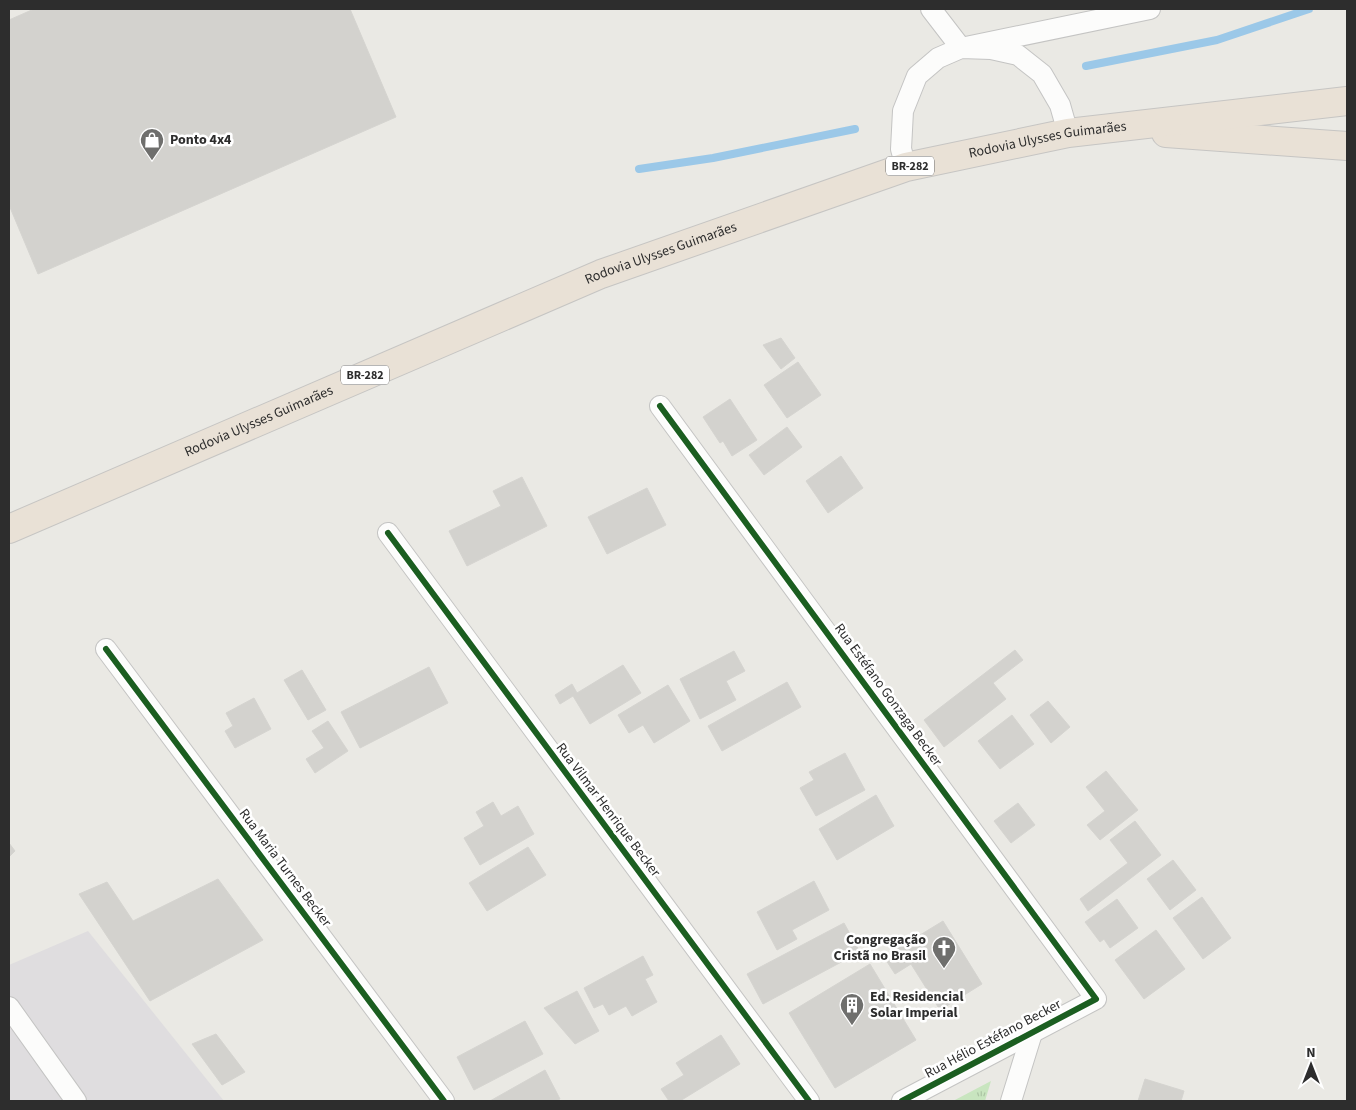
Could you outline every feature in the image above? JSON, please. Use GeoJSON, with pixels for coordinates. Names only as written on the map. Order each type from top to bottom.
{"type":"FeatureCollection","features":[{"type":"Feature","properties":{"kind":"highway","name":"Rodovia Ulysses Guimarães"},"geometry":{"type":"LineString","coordinates":[[9,529],[601,274],[906,167],[1068,133],[1347,101]]}},
{"type":"Feature","properties":{"kind":"highway"},"geometry":{"type":"LineString","coordinates":[[1102,128],[1347,146]]}},
{"type":"Feature","properties":{"kind":"street"},"geometry":{"type":"LineString","coordinates":[[931,9],[961,48]]}},
{"type":"Feature","properties":{"kind":"street"},"geometry":{"type":"LineString","coordinates":[[906,167],[902,149],[903,111],[917,76],[938,58],[961,48],[1150,9]]}},
{"type":"Feature","properties":{"kind":"street"},"geometry":{"type":"LineString","coordinates":[[961,48],[991,49],[1018,55],[1042,74],[1060,105],[1068,133]]}},
{"type":"Feature","properties":{"kind":"street","name":"Rua Estéfano Gonzaga Becker"},"geometry":{"type":"LineString","coordinates":[[660,406],[1096,999]]}},
{"type":"Feature","properties":{"kind":"street","name":"Rua Vilmar Henrique Becker"},"geometry":{"type":"LineString","coordinates":[[388,533],[809,1101]]}},
{"type":"Feature","properties":{"kind":"street","name":"Rua Maria Turnes Becker"},"geometry":{"type":"LineString","coordinates":[[106,649],[444,1101]]}},
{"type":"Feature","properties":{"kind":"street","name":"Rua Hélio Estéfano Becker"},"geometry":{"type":"LineString","coordinates":[[902,1101],[1096,999]]}},
{"type":"Feature","properties":{"kind":"street"},"geometry":{"type":"LineString","coordinates":[[9,1007],[76,1101]]}},
{"type":"Feature","properties":{"kind":"street"},"geometry":{"type":"LineString","coordinates":[[1011,1101],[1032,1033]]}},
{"type":"Feature","properties":{"kind":"shaded area"},"geometry":{"type":"Polygon","coordinates":[[[88,931],[224,1101],[9,1101],[9,965],[88,931]]]}},
{"type":"Feature","properties":{"kind":"green space"},"geometry":{"type":"Polygon","coordinates":[[[991,1081],[985,1101],[953,1101],[991,1081]]]}},
{"type":"Feature","properties":{"kind":"building","name":"Ponto 4x4"},"geometry":{"type":"Polygon","coordinates":[[[34,9],[350,9],[396,117],[38,274],[9,205],[9,20],[34,9]]]}},
{"type":"Feature","properties":{"kind":"building"},"geometry":{"type":"Polygon","coordinates":[[[781,338],[795,358],[781,369],[763,345],[781,338]]]}},
{"type":"Feature","properties":{"kind":"building"},"geometry":{"type":"Polygon","coordinates":[[[798,362],[821,395],[787,418],[764,385],[798,362]]]}},
{"type":"Feature","properties":{"kind":"building"},"geometry":{"type":"Polygon","coordinates":[[[730,399],[757,440],[732,456],[723,441],[720,443],[703,417],[730,399]]]}},
{"type":"Feature","properties":{"kind":"building"},"geometry":{"type":"Polygon","coordinates":[[[787,427],[802,447],[764,475],[749,455],[787,427]]]}},
{"type":"Feature","properties":{"kind":"building"},"geometry":{"type":"Polygon","coordinates":[[[841,456],[863,488],[828,513],[806,481],[841,456]]]}},
{"type":"Feature","properties":{"kind":"building"},"geometry":{"type":"Polygon","coordinates":[[[522,477],[547,526],[467,566],[449,531],[501,506],[493,491],[522,477]]]}},
{"type":"Feature","properties":{"kind":"building"},"geometry":{"type":"Polygon","coordinates":[[[647,488],[666,525],[607,554],[588,517],[647,488]]]}},
{"type":"Feature","properties":{"kind":"building"},"geometry":{"type":"Polygon","coordinates":[[[1015,650],[1023,660],[993,683],[1006,699],[944,747],[924,720],[1015,650]]]}},
{"type":"Feature","properties":{"kind":"building"},"geometry":{"type":"Polygon","coordinates":[[[734,651],[745,671],[726,681],[736,700],[700,719],[680,679],[734,651]]]}},
{"type":"Feature","properties":{"kind":"building"},"geometry":{"type":"Polygon","coordinates":[[[623,665],[641,693],[590,724],[573,696],[560,704],[555,695],[572,684],[577,693],[623,665]]]}},
{"type":"Feature","properties":{"kind":"building"},"geometry":{"type":"Polygon","coordinates":[[[429,667],[448,703],[360,748],[341,712],[429,667]]]}},
{"type":"Feature","properties":{"kind":"building"},"geometry":{"type":"Polygon","coordinates":[[[302,670],[326,710],[308,720],[284,680],[302,670]]]}},
{"type":"Feature","properties":{"kind":"building"},"geometry":{"type":"Polygon","coordinates":[[[787,682],[801,707],[722,751],[708,726],[787,682]]]}},
{"type":"Feature","properties":{"kind":"building"},"geometry":{"type":"Polygon","coordinates":[[[668,685],[690,721],[654,743],[643,725],[629,733],[618,715],[668,685]]]}},
{"type":"Feature","properties":{"kind":"building"},"geometry":{"type":"Polygon","coordinates":[[[254,698],[271,729],[235,748],[225,731],[233,726],[226,713],[254,698]]]}},
{"type":"Feature","properties":{"kind":"building"},"geometry":{"type":"Polygon","coordinates":[[[1048,701],[1070,727],[1051,743],[1030,715],[1048,701]]]}},
{"type":"Feature","properties":{"kind":"building"},"geometry":{"type":"Polygon","coordinates":[[[1012,715],[1034,744],[1000,769],[978,741],[1012,715]]]}},
{"type":"Feature","properties":{"kind":"building"},"geometry":{"type":"Polygon","coordinates":[[[328,721],[348,751],[315,773],[306,759],[324,748],[312,731],[328,721]]]}},
{"type":"Feature","properties":{"kind":"building"},"geometry":{"type":"Polygon","coordinates":[[[845,753],[865,790],[816,816],[800,788],[814,780],[809,772],[845,753]]]}},
{"type":"Feature","properties":{"kind":"building"},"geometry":{"type":"Polygon","coordinates":[[[1106,771],[1138,810],[1100,840],[1087,825],[1105,811],[1086,787],[1106,771]]]}},
{"type":"Feature","properties":{"kind":"building"},"geometry":{"type":"Polygon","coordinates":[[[876,795],[894,826],[837,860],[819,829],[876,795]]]}},
{"type":"Feature","properties":{"kind":"building"},"geometry":{"type":"Polygon","coordinates":[[[493,802],[501,816],[518,806],[534,834],[480,865],[464,838],[484,826],[476,812],[493,802]]]}},
{"type":"Feature","properties":{"kind":"building"},"geometry":{"type":"Polygon","coordinates":[[[1018,803],[1035,825],[1011,843],[994,821],[1018,803]]]}},
{"type":"Feature","properties":{"kind":"building"},"geometry":{"type":"Polygon","coordinates":[[[1135,821],[1161,855],[1088,911],[1080,899],[1128,863],[1110,840],[1135,821]]]}},
{"type":"Feature","properties":{"kind":"building"},"geometry":{"type":"Polygon","coordinates":[[[9,843],[15,851],[9,857],[9,843]]]}},
{"type":"Feature","properties":{"kind":"building"},"geometry":{"type":"Polygon","coordinates":[[[528,847],[546,875],[487,911],[469,883],[528,847]]]}},
{"type":"Feature","properties":{"kind":"building"},"geometry":{"type":"Polygon","coordinates":[[[1173,860],[1196,890],[1170,910],[1147,879],[1173,860]]]}},
{"type":"Feature","properties":{"kind":"building"},"geometry":{"type":"Polygon","coordinates":[[[218,879],[263,940],[150,1001],[79,894],[107,882],[133,921],[218,879]]]}},
{"type":"Feature","properties":{"kind":"building"},"geometry":{"type":"Polygon","coordinates":[[[814,881],[829,910],[792,930],[797,939],[777,950],[757,912],[814,881]]]}},
{"type":"Feature","properties":{"kind":"building"},"geometry":{"type":"Polygon","coordinates":[[[1202,897],[1231,938],[1203,959],[1173,918],[1202,897]]]}},
{"type":"Feature","properties":{"kind":"building"},"geometry":{"type":"Polygon","coordinates":[[[1117,899],[1138,928],[1110,948],[1104,939],[1100,942],[1085,922],[1117,899]]]}},
{"type":"Feature","properties":{"kind":"building","name":"Congregação Cristã no Brasil"},"geometry":{"type":"Polygon","coordinates":[[[943,921],[982,984],[940,1010],[911,964],[895,974],[884,957],[943,921]]]}},
{"type":"Feature","properties":{"kind":"building"},"geometry":{"type":"Polygon","coordinates":[[[844,923],[860,952],[763,1004],[747,974],[844,923]]]}},
{"type":"Feature","properties":{"kind":"building"},"geometry":{"type":"Polygon","coordinates":[[[1156,930],[1185,969],[1144,999],[1115,960],[1156,930]]]}},
{"type":"Feature","properties":{"kind":"building"},"geometry":{"type":"Polygon","coordinates":[[[643,956],[653,975],[645,979],[657,1002],[632,1016],[626,1006],[609,1015],[603,1004],[594,1008],[584,988],[643,956]]]}},
{"type":"Feature","properties":{"kind":"building","name":"Ed. Residencial Solar Imperial"},"geometry":{"type":"Polygon","coordinates":[[[870,964],[916,1040],[835,1088],[789,1013],[870,964]]]}},
{"type":"Feature","properties":{"kind":"building"},"geometry":{"type":"Polygon","coordinates":[[[577,991],[599,1031],[575,1044],[544,1008],[577,991]]]}},
{"type":"Feature","properties":{"kind":"building"},"geometry":{"type":"Polygon","coordinates":[[[525,1021],[543,1054],[474,1090],[457,1057],[525,1021]]]}},
{"type":"Feature","properties":{"kind":"building"},"geometry":{"type":"Polygon","coordinates":[[[216,1034],[245,1072],[222,1085],[192,1044],[216,1034]]]}},
{"type":"Feature","properties":{"kind":"building"},"geometry":{"type":"Polygon","coordinates":[[[721,1035],[740,1064],[680,1101],[669,1101],[661,1089],[684,1075],[676,1063],[721,1035]]]}},
{"type":"Feature","properties":{"kind":"building"},"geometry":{"type":"Polygon","coordinates":[[[545,1070],[560,1099],[555,1101],[490,1101],[545,1070]]]}},
{"type":"Feature","properties":{"kind":"building"},"geometry":{"type":"Polygon","coordinates":[[[1145,1079],[1184,1091],[1181,1101],[1138,1101],[1145,1079]]]}},
{"type":"Feature","properties":{"kind":"waterway"},"geometry":{"type":"LineString","coordinates":[[1086,66],[1217,40],[1309,9]]}},
{"type":"Feature","properties":{"kind":"waterway"},"geometry":{"type":"LineString","coordinates":[[639,169],[713,158],[855,129]]}},
{"type":"Feature","properties":{"kind":"cycle path"},"geometry":{"type":"LineString","coordinates":[[660,406],[1096,999],[902,1101]]}},
{"type":"Feature","properties":{"kind":"cycle path"},"geometry":{"type":"LineString","coordinates":[[388,533],[809,1101]]}},
{"type":"Feature","properties":{"kind":"cycle path"},"geometry":{"type":"LineString","coordinates":[[106,649],[444,1101]]}},
{"type":"Feature","properties":{"kind":"place","name":"Ponto 4x4"},"geometry":{"type":"Point","coordinates":[152,161]}},
{"type":"Feature","properties":{"kind":"place","name":"Congregação Cristã no Brasil"},"geometry":{"type":"Point","coordinates":[944,969]}},
{"type":"Feature","properties":{"kind":"place","name":"Ed. Residencial Solar Imperial"},"geometry":{"type":"Point","coordinates":[852,1026]}}]}
